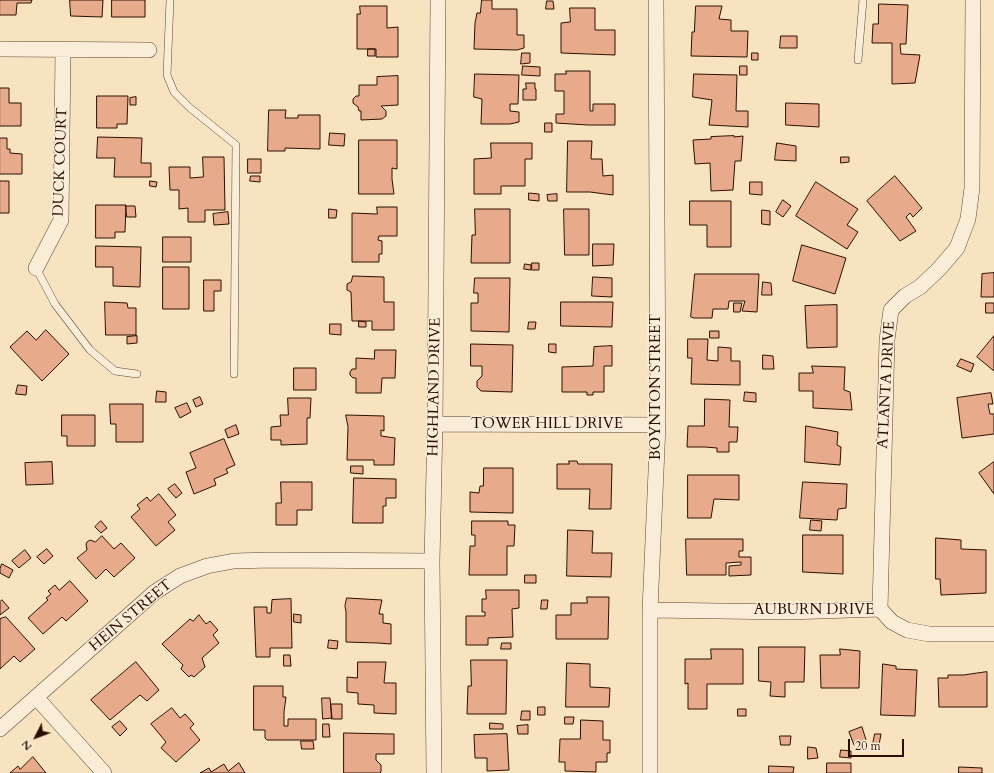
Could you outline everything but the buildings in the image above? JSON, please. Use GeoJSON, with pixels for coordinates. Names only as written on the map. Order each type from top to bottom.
{"type":"FeatureCollection","features":[{"type":"Feature","properties":{"kind":"street","name":"HIGHLAND DRIVE"},"geometry":{"type":"LineString","coordinates":[[434,773],[432,561],[435,424],[438,0]]}},
{"type":"Feature","properties":{"kind":"street","name":"BOYNTON STREET"},"geometry":{"type":"LineString","coordinates":[[650,773],[650,610],[658,425],[656,0]]}},
{"type":"Feature","properties":{"kind":"street","name":"ATLANTA DRIVE"},"geometry":{"type":"LineString","coordinates":[[880,609],[887,340],[891,310],[905,296],[920,287],[939,269],[956,248],[968,219],[972,188],[973,0]]}},
{"type":"Feature","properties":{"kind":"street"},"geometry":{"type":"LineString","coordinates":[[0,50],[149,50]]}},
{"type":"Feature","properties":{"kind":"street","name":"DUCK COURT"},"geometry":{"type":"LineString","coordinates":[[36,268],[61,220],[63,50]]}},
{"type":"Feature","properties":{"kind":"street","name":"TOWER HILL DRIVE"},"geometry":{"type":"LineString","coordinates":[[435,424],[658,425]]}},
{"type":"Feature","properties":{"kind":"street","name":"HEIN STREET"},"geometry":{"type":"LineString","coordinates":[[0,729],[155,592],[180,576],[207,566],[234,561],[432,561]]}},
{"type":"Feature","properties":{"kind":"street","name":"AUBURN DRIVE"},"geometry":{"type":"LineString","coordinates":[[650,610],[789,612],[880,609],[892,622],[907,630],[928,634],[994,634]]}},
{"type":"Feature","properties":{"kind":"street"},"geometry":{"type":"LineString","coordinates":[[36,697],[104,773]]}},
{"type":"Feature","properties":{"kind":"lane"},"geometry":{"type":"LineString","coordinates":[[170,0],[167,75],[174,92],[189,107],[236,145],[234,374]]}},
{"type":"Feature","properties":{"kind":"lane"},"geometry":{"type":"LineString","coordinates":[[858,60],[863,0]]}},
{"type":"Feature","properties":{"kind":"lane"},"geometry":{"type":"LineString","coordinates":[[36,268],[55,304],[90,350],[115,371],[138,374]]}}]}
